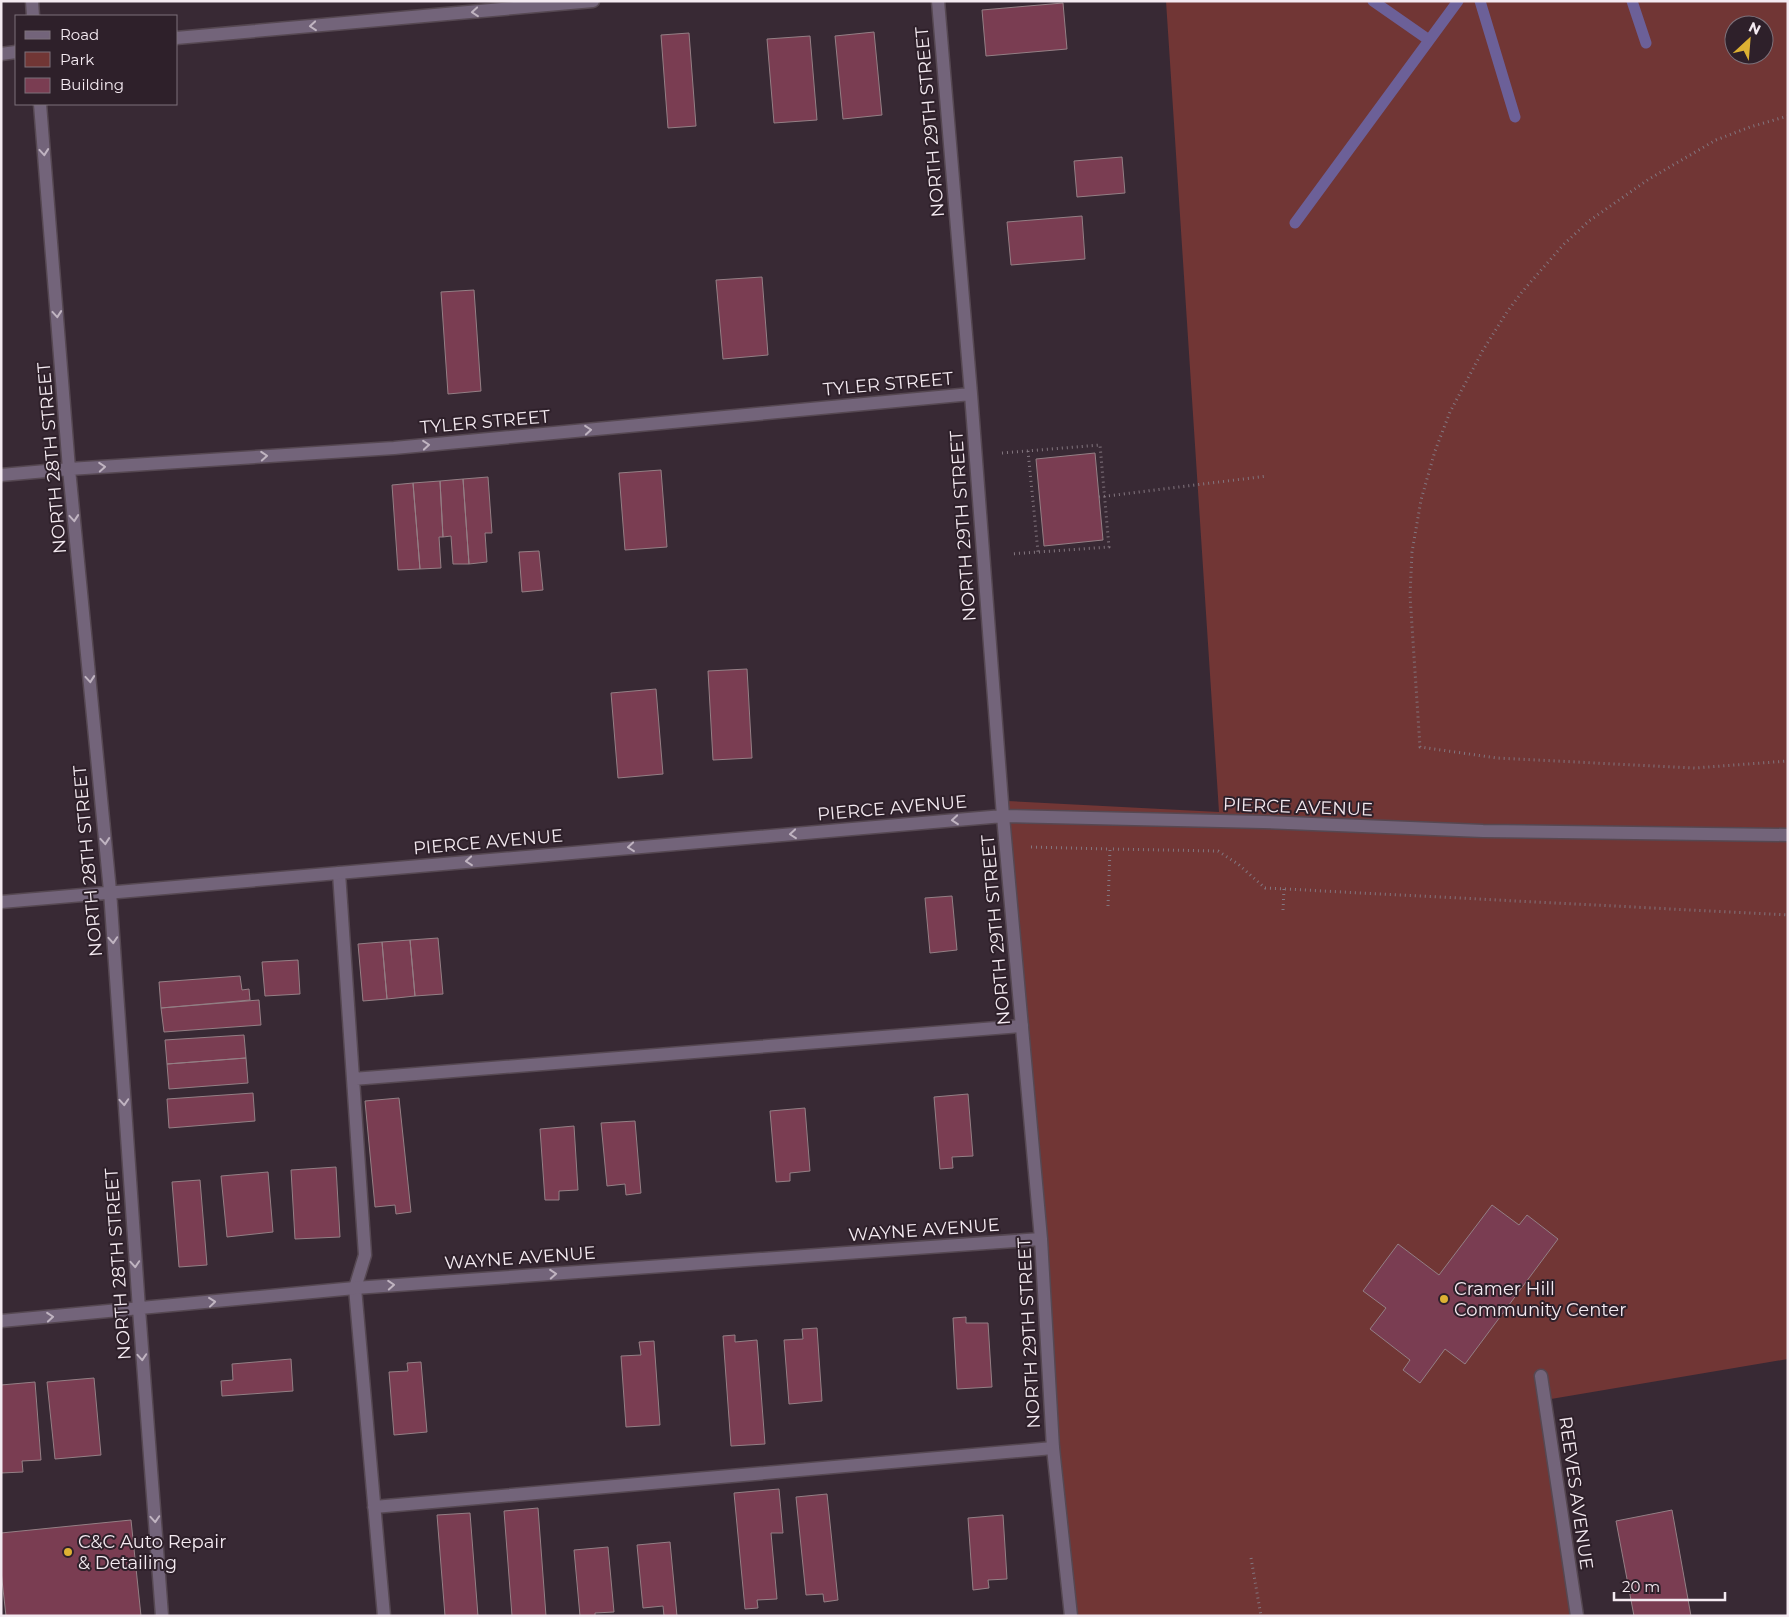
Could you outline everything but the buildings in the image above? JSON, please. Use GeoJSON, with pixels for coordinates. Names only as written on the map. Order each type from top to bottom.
{"type":"FeatureCollection","features":[{"type":"Feature","properties":{"kind":"street"},"geometry":{"type":"LineString","coordinates":[[32,1],[33,15]]}},
{"type":"Feature","properties":{"kind":"street"},"geometry":{"type":"LineString","coordinates":[[178,38],[593,1]]}},
{"type":"Feature","properties":{"kind":"street","name":"NORTH 29TH STREET"},"geometry":{"type":"LineString","coordinates":[[938,1],[971,394],[1003,816],[1041,1239],[1053,1448],[1071,1616]]}},
{"type":"Feature","properties":{"kind":"street"},"geometry":{"type":"LineString","coordinates":[[1,54],[15,52]]}},
{"type":"Feature","properties":{"kind":"street","name":"NORTH 28TH STREET"},"geometry":{"type":"LineString","coordinates":[[40,105],[69,469],[110,891],[138,1309],[162,1616]]}},
{"type":"Feature","properties":{"kind":"street","name":"TYLER STREET"},"geometry":{"type":"LineString","coordinates":[[1,475],[394,448],[971,394]]}},
{"type":"Feature","properties":{"kind":"street","name":"PIERCE AVENUE"},"geometry":{"type":"LineString","coordinates":[[1,902],[110,891],[1003,816],[1264,822],[1483,832],[1788,835]]}},
{"type":"Feature","properties":{"kind":"street"},"geometry":{"type":"LineString","coordinates":[[338,873],[365,1255],[354,1288],[384,1616]]}},
{"type":"Feature","properties":{"kind":"street"},"geometry":{"type":"LineString","coordinates":[[353,1079],[1022,1026]]}},
{"type":"Feature","properties":{"kind":"street","name":"WAYNE AVENUE"},"geometry":{"type":"LineString","coordinates":[[1,1321],[354,1288],[1041,1239]]}},
{"type":"Feature","properties":{"kind":"street","name":"REEVES AVENUE"},"geometry":{"type":"LineString","coordinates":[[1542,1376],[1577,1616]]}},
{"type":"Feature","properties":{"kind":"street"},"geometry":{"type":"LineString","coordinates":[[374,1507],[1053,1448]]}},
{"type":"Feature","properties":{"kind":"path"},"geometry":{"type":"LineString","coordinates":[[1788,116],[1750,127],[1716,140],[1628,192],[1589,221],[1563,245],[1522,292],[1483,350],[1450,412],[1435,451],[1424,485],[1417,518],[1412,552],[1410,596],[1420,747],[1497,758],[1695,768],[1788,761]]}},
{"type":"Feature","properties":{"kind":"path"},"geometry":{"type":"LineString","coordinates":[[1000,444],[1003,462]]}},
{"type":"Feature","properties":{"kind":"path"},"geometry":{"type":"LineString","coordinates":[[1002,453],[1100,445],[1102,496],[1109,547],[1008,554],[1008,545]]}},
{"type":"Feature","properties":{"kind":"path"},"geometry":{"type":"LineString","coordinates":[[1028,451],[1038,552]]}},
{"type":"Feature","properties":{"kind":"path"},"geometry":{"type":"LineString","coordinates":[[1102,496],[1267,476]]}},
{"type":"Feature","properties":{"kind":"path"},"geometry":{"type":"LineString","coordinates":[[1006,847],[1218,851],[1238,864],[1265,888],[1788,915]]}},
{"type":"Feature","properties":{"kind":"path"},"geometry":{"type":"LineString","coordinates":[[1108,906],[1110,849]]}},
{"type":"Feature","properties":{"kind":"path"},"geometry":{"type":"LineString","coordinates":[[1283,910],[1284,889]]}},
{"type":"Feature","properties":{"kind":"path"},"geometry":{"type":"LineString","coordinates":[[1251,1558],[1261,1616]]}},
{"type":"Feature","properties":{"kind":"green space"},"geometry":{"type":"Polygon","coordinates":[[[1166,1],[1788,1],[1788,1359],[1551,1399],[1580,1616],[1072,1616],[1007,801],[1219,812],[1166,1]]]}},
{"type":"Feature","properties":{"kind":"waterway"},"geometry":{"type":"LineString","coordinates":[[1373,1],[1429,40]]}},
{"type":"Feature","properties":{"kind":"waterway"},"geometry":{"type":"LineString","coordinates":[[1295,223],[1458,1]]}},
{"type":"Feature","properties":{"kind":"waterway"},"geometry":{"type":"LineString","coordinates":[[1480,1],[1515,117]]}},
{"type":"Feature","properties":{"kind":"waterway"},"geometry":{"type":"LineString","coordinates":[[1632,1],[1646,43]]}},
{"type":"Feature","properties":{"kind":"place","name":"Cramer Hill Community Center"},"geometry":{"type":"Point","coordinates":[1444,1299]}},
{"type":"Feature","properties":{"kind":"place","name":"C&C Auto Repair & Detailing"},"geometry":{"type":"Point","coordinates":[68,1552]}}]}
